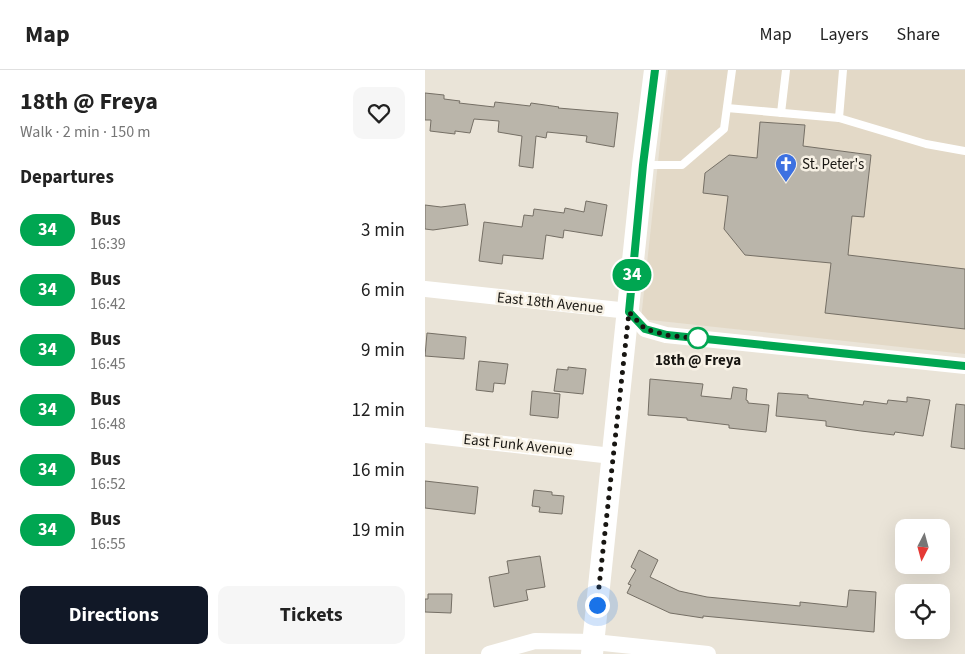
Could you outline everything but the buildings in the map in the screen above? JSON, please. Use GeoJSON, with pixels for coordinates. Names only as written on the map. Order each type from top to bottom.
{"type":"FeatureCollection","features":[{"type":"Feature","properties":{"kind":"main road"},"geometry":{"type":"LineString","coordinates":[[593,648],[643,165],[655,70]]}},
{"type":"Feature","properties":{"kind":"street","name":"East 18th Avenue"},"geometry":{"type":"LineString","coordinates":[[425,289],[629,312]]}},
{"type":"Feature","properties":{"kind":"street"},"geometry":{"type":"LineString","coordinates":[[629,312],[645,329],[667,335],[965,366]]}},
{"type":"Feature","properties":{"kind":"street","name":"East Funk Avenue"},"geometry":{"type":"LineString","coordinates":[[425,435],[612,456]]}},
{"type":"Feature","properties":{"kind":"street"},"geometry":{"type":"LineString","coordinates":[[489,654],[535,641],[593,648],[708,654]]}},
{"type":"Feature","properties":{"kind":"lane"},"geometry":{"type":"LineString","coordinates":[[643,165],[682,165],[724,129],[732,70]]}},
{"type":"Feature","properties":{"kind":"lane"},"geometry":{"type":"LineString","coordinates":[[781,113],[786,70]]}},
{"type":"Feature","properties":{"kind":"lane"},"geometry":{"type":"LineString","coordinates":[[839,118],[843,70]]}},
{"type":"Feature","properties":{"kind":"lane"},"geometry":{"type":"LineString","coordinates":[[727,108],[839,118],[926,144],[965,151]]}},
{"type":"Feature","properties":{"kind":"shaded area"},"geometry":{"type":"Polygon","coordinates":[[[668,70],[965,70],[965,354],[641,319],[668,70]]]}},
{"type":"Feature","properties":{"kind":"bus line","name":"34"},"geometry":{"type":"LineString","coordinates":[[655,70],[643,165],[629,312],[645,329],[667,335],[965,366]]}},
{"type":"Feature","properties":{"kind":"place","name":"St. Peter's"},"geometry":{"type":"Point","coordinates":[786,183]}},
{"type":"Feature","properties":{"kind":"place","name":"18th @ Freya"},"geometry":{"type":"Point","coordinates":[698,338]}},
{"type":"Feature","properties":{"kind":"route"},"geometry":{"type":"LineString","coordinates":[[597,605],[629,312],[645,329],[667,335],[700,339],[698,338]]}}]}
